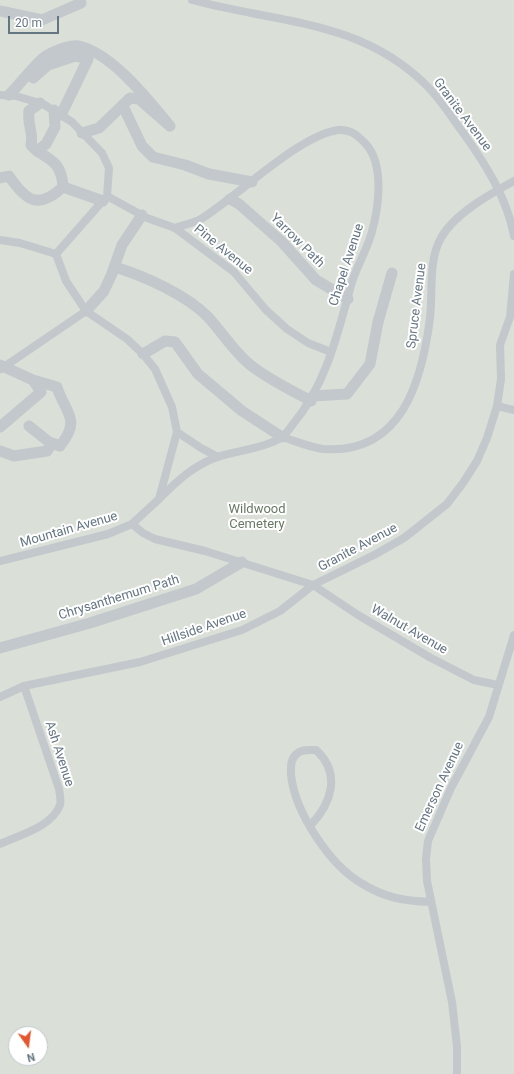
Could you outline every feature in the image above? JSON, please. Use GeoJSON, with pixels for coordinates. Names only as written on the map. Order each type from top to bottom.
{"type":"FeatureCollection","features":[{"type":"Feature","properties":{"kind":"street"},"geometry":{"type":"LineString","coordinates":[[0,11],[42,20],[79,1]]}},
{"type":"Feature","properties":{"kind":"street"},"geometry":{"type":"LineString","coordinates":[[7,95],[43,59],[60,50],[78,46],[101,56],[136,85],[170,126],[139,99],[130,98],[99,128],[82,133]]}},
{"type":"Feature","properties":{"kind":"street"},"geometry":{"type":"LineString","coordinates":[[7,95],[48,65],[75,56],[88,59],[58,113],[55,126],[46,144],[37,151]]}},
{"type":"Feature","properties":{"kind":"street"},"geometry":{"type":"LineString","coordinates":[[40,103],[29,111],[27,121],[32,138],[31,145],[37,151],[52,160],[60,168],[63,187]]}},
{"type":"Feature","properties":{"kind":"street"},"geometry":{"type":"LineString","coordinates":[[123,106],[142,146],[153,157],[185,165],[209,174],[252,182]]}},
{"type":"Feature","properties":{"kind":"street"},"geometry":{"type":"LineString","coordinates":[[0,178],[10,176],[25,196],[40,201],[52,197],[63,187]]}},
{"type":"Feature","properties":{"kind":"street"},"geometry":{"type":"LineString","coordinates":[[63,187],[105,198]]}},
{"type":"Feature","properties":{"kind":"street","name":"Yarrow Path"},"geometry":{"type":"LineString","coordinates":[[230,199],[240,204],[282,242],[316,280],[348,299]]}},
{"type":"Feature","properties":{"kind":"street"},"geometry":{"type":"LineString","coordinates":[[86,311],[104,291],[115,267],[122,245],[142,215]]}},
{"type":"Feature","properties":{"kind":"street"},"geometry":{"type":"LineString","coordinates":[[115,267],[134,273],[177,294],[207,316],[227,341],[252,367],[312,398],[347,394],[370,364],[378,322],[392,273]]}},
{"type":"Feature","properties":{"kind":"street"},"geometry":{"type":"LineString","coordinates":[[143,354],[165,341],[175,342],[198,374],[242,411],[282,437]]}},
{"type":"Feature","properties":{"kind":"street"},"geometry":{"type":"LineString","coordinates":[[1,368],[33,380],[57,386],[61,400],[71,416],[70,434],[60,446],[52,443],[29,426]]}},
{"type":"Feature","properties":{"kind":"street"},"geometry":{"type":"LineString","coordinates":[[0,427],[41,392],[33,380]]}},
{"type":"Feature","properties":{"kind":"street"},"geometry":{"type":"LineString","coordinates":[[0,451],[14,456],[47,451],[52,443]]}},
{"type":"Feature","properties":{"kind":"street","name":"Chrysanthemum Path"},"geometry":{"type":"LineString","coordinates":[[0,648],[196,589],[242,562]]}},
{"type":"Feature","properties":{"kind":"lane","name":"Granite Avenue"},"geometry":{"type":"LineString","coordinates":[[192,0],[240,12],[282,18],[339,32],[373,46],[404,65],[427,86],[476,150],[498,189],[507,210],[514,236]]}},
{"type":"Feature","properties":{"kind":"lane"},"geometry":{"type":"LineString","coordinates":[[7,95],[40,103],[72,122],[102,154],[109,168],[105,198],[56,254]]}},
{"type":"Feature","properties":{"kind":"lane","name":"Chapel Avenue"},"geometry":{"type":"LineString","coordinates":[[175,228],[199,220],[230,199],[291,152],[325,134],[340,130],[355,133],[369,147],[378,166],[378,194],[371,234],[353,281],[323,377],[312,398],[282,437]]}},
{"type":"Feature","properties":{"kind":"lane"},"geometry":{"type":"LineString","coordinates":[[498,189],[514,181]]}},
{"type":"Feature","properties":{"kind":"lane","name":"Spruce Avenue"},"geometry":{"type":"LineString","coordinates":[[282,437],[322,448],[342,448],[364,443],[379,437],[396,420],[410,400],[421,369],[430,318],[433,266],[440,239],[452,222],[498,189]]}},
{"type":"Feature","properties":{"kind":"lane","name":"Pine Avenue"},"geometry":{"type":"LineString","coordinates":[[105,198],[175,228],[234,272],[266,310],[287,329],[308,343],[331,352]]}},
{"type":"Feature","properties":{"kind":"lane"},"geometry":{"type":"LineString","coordinates":[[0,240],[20,243],[56,254]]}},
{"type":"Feature","properties":{"kind":"lane"},"geometry":{"type":"LineString","coordinates":[[56,254],[66,281],[86,311],[126,339],[143,354],[155,368],[165,388],[172,407],[177,432],[159,499]]}},
{"type":"Feature","properties":{"kind":"lane","name":"Granite Avenue"},"geometry":{"type":"LineString","coordinates":[[313,584],[374,555],[404,538],[447,504],[463,483],[477,461],[487,438],[497,406],[501,379],[500,345],[510,317],[514,274]]}},
{"type":"Feature","properties":{"kind":"lane"},"geometry":{"type":"LineString","coordinates":[[1,368],[86,311]]}},
{"type":"Feature","properties":{"kind":"lane"},"geometry":{"type":"LineString","coordinates":[[497,406],[514,410]]}},
{"type":"Feature","properties":{"kind":"lane"},"geometry":{"type":"LineString","coordinates":[[177,432],[200,448],[218,457]]}},
{"type":"Feature","properties":{"kind":"lane","name":"Mountain Avenue"},"geometry":{"type":"LineString","coordinates":[[0,561],[108,534],[132,524],[182,476],[199,464],[218,457],[258,447],[282,437]]}},
{"type":"Feature","properties":{"kind":"lane"},"geometry":{"type":"LineString","coordinates":[[132,524],[143,533],[155,539],[242,562],[313,584]]}},
{"type":"Feature","properties":{"kind":"lane","name":"Walnut Avenue"},"geometry":{"type":"LineString","coordinates":[[313,584],[358,615],[431,658],[474,680],[498,685]]}},
{"type":"Feature","properties":{"kind":"lane","name":"Hillside Avenue"},"geometry":{"type":"LineString","coordinates":[[0,697],[24,686],[140,662],[242,630],[280,611],[313,584]]}},
{"type":"Feature","properties":{"kind":"lane","name":"Emerson Avenue"},"geometry":{"type":"LineString","coordinates":[[457,1074],[457,1046],[452,1002],[431,902],[426,859],[428,841],[436,819],[451,788],[489,717],[514,635]]}},
{"type":"Feature","properties":{"kind":"lane","name":"Ash Avenue"},"geometry":{"type":"LineString","coordinates":[[0,844],[42,824],[54,814],[61,803],[59,789],[24,686]]}},
{"type":"Feature","properties":{"kind":"lane"},"geometry":{"type":"LineString","coordinates":[[310,826],[322,813],[329,796],[332,782],[329,769],[322,756],[316,750],[299,752],[293,758],[291,767],[297,800],[310,826],[329,853],[345,870],[360,882],[383,895],[404,901],[431,902]]}},
{"type":"Feature","properties":{"kind":"green space","name":"Wildwood Cemetery"},"geometry":{"type":"Polygon","coordinates":[[[0,0],[514,0],[514,1074],[0,1074],[0,0]]]}}]}
